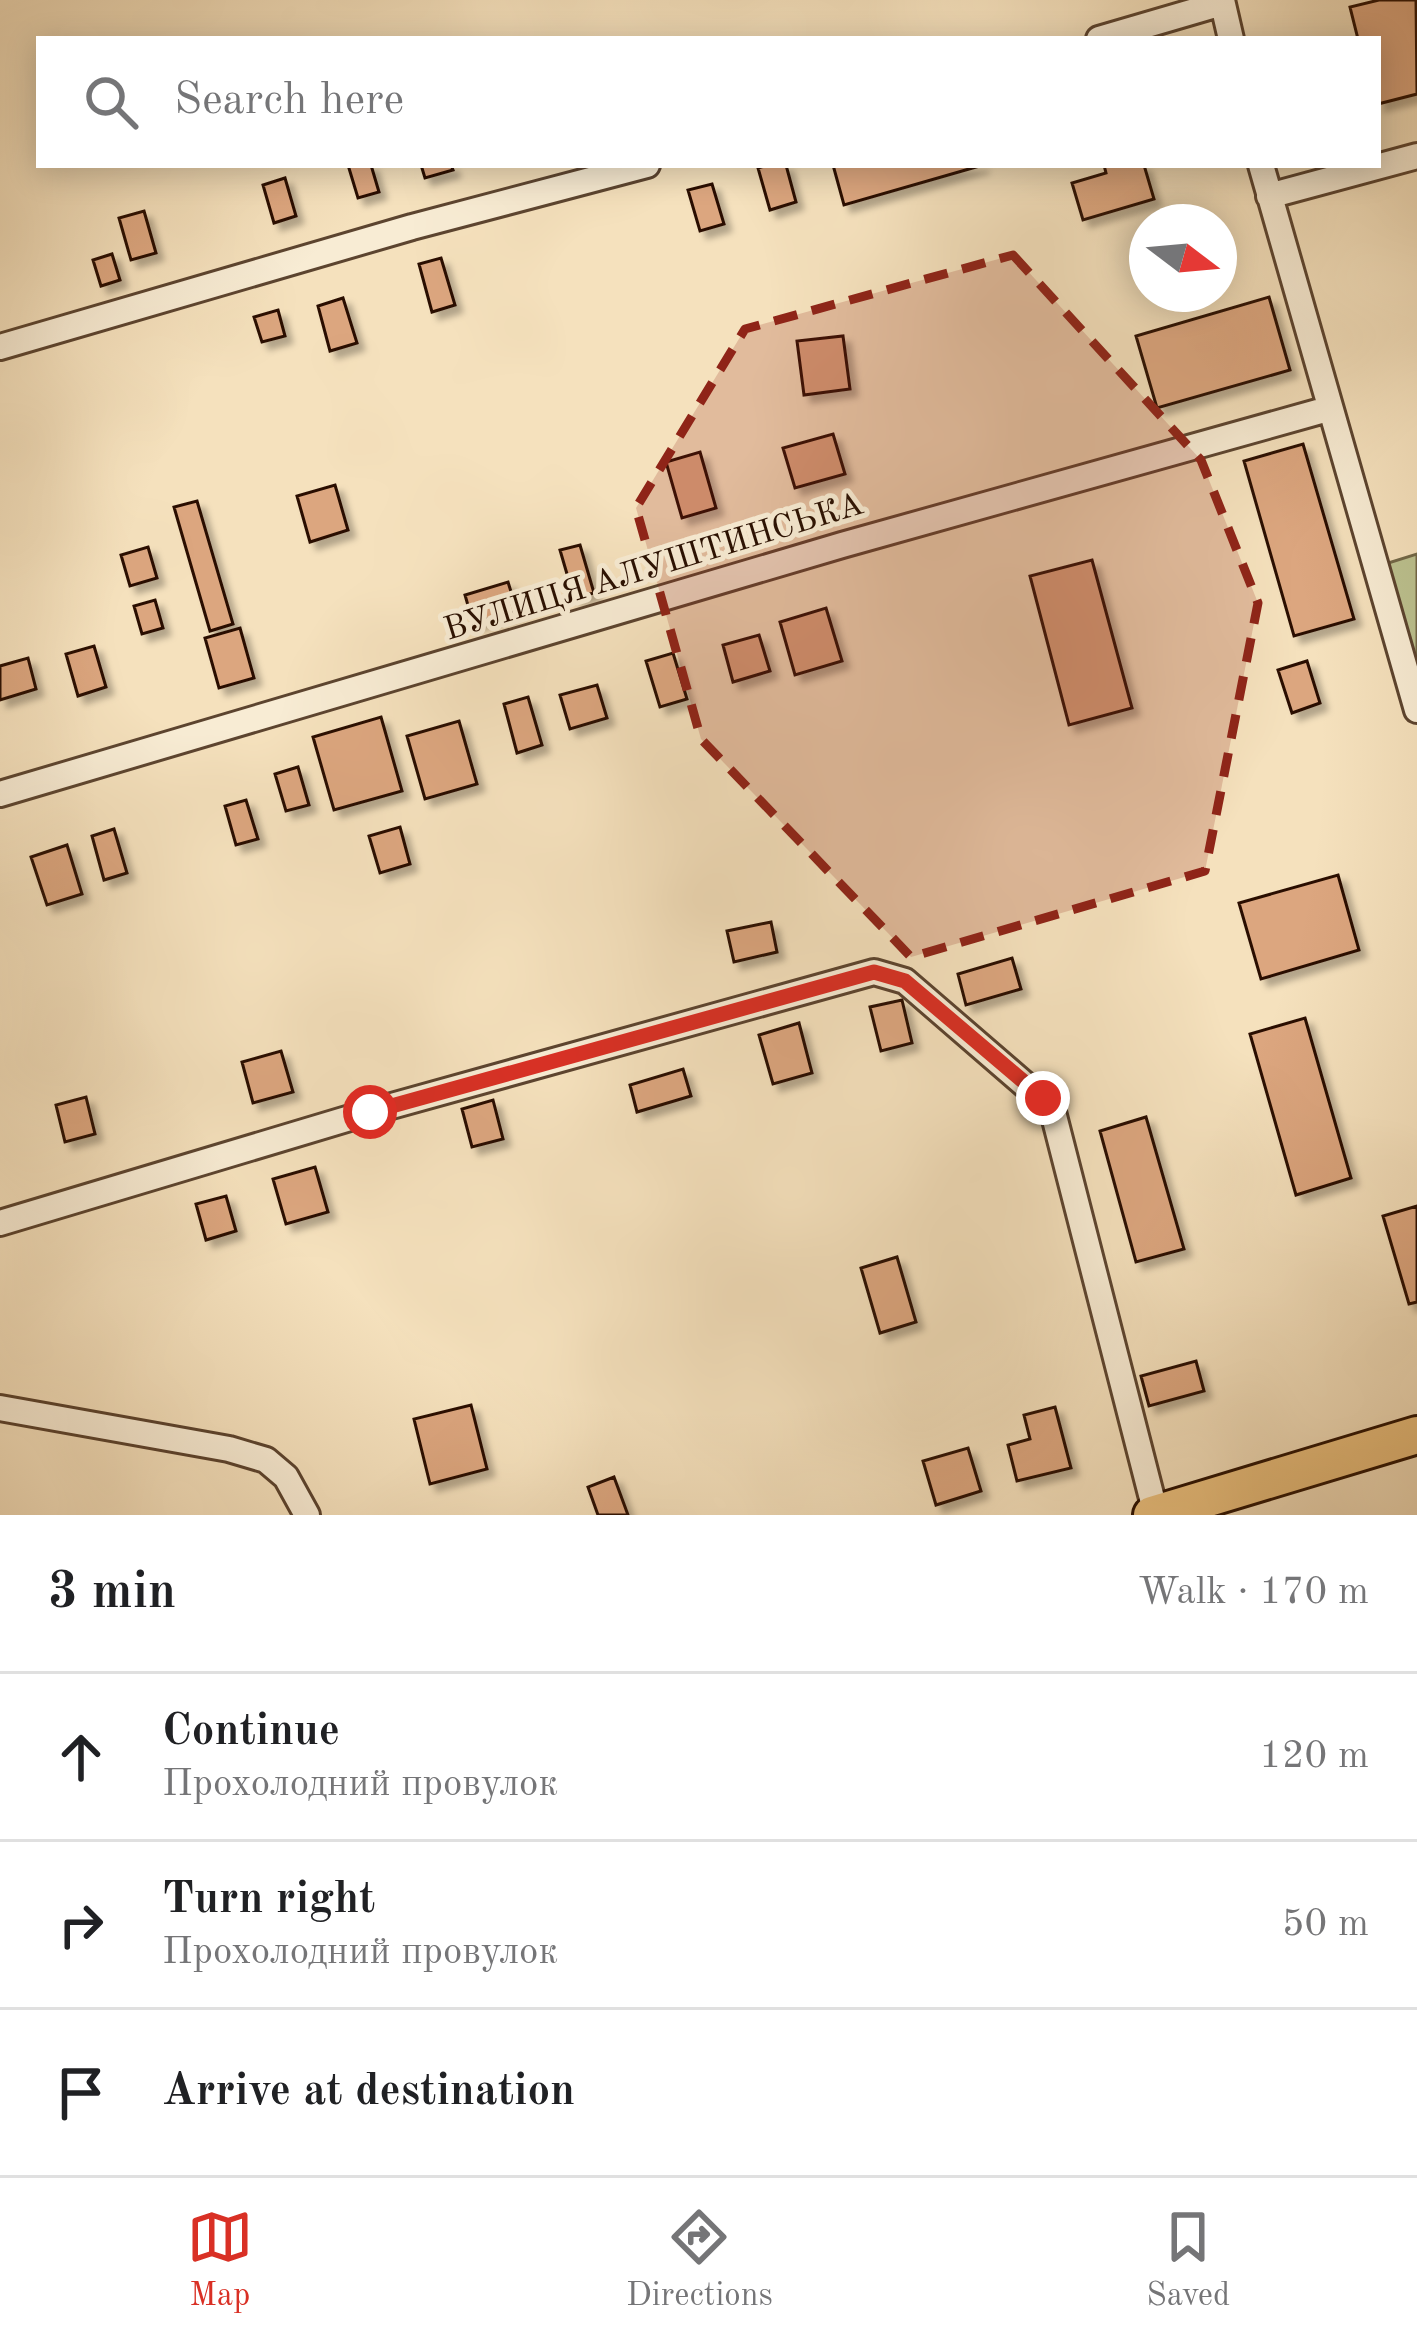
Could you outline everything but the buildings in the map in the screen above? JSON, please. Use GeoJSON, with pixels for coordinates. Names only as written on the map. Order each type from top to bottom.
{"type":"FeatureCollection","features":[{"type":"Feature","properties":{"kind":"main road"},"geometry":{"type":"LineString","coordinates":[[1154,1514],[1417,1435]]}},
{"type":"Feature","properties":{"kind":"street"},"geometry":{"type":"LineString","coordinates":[[1109,36],[1222,2],[1230,36]]}},
{"type":"Feature","properties":{"kind":"street"},"geometry":{"type":"LineString","coordinates":[[1381,166],[1417,156]]}},
{"type":"Feature","properties":{"kind":"street"},"geometry":{"type":"LineString","coordinates":[[0,347],[412,227],[636,168]]}},
{"type":"Feature","properties":{"kind":"street"},"geometry":{"type":"LineString","coordinates":[[1263,168],[1417,710]]}},
{"type":"Feature","properties":{"kind":"street"},"geometry":{"type":"LineString","coordinates":[[1269,196],[1373,168]]}},
{"type":"Feature","properties":{"kind":"street","name":"ВУЛИЦЯ АЛУШТИНСЬКА"},"geometry":{"type":"LineString","coordinates":[[0,794],[842,545],[1328,409]]}},
{"type":"Feature","properties":{"kind":"street"},"geometry":{"type":"LineString","coordinates":[[0,1223],[416,1099],[874,972],[889,974],[905,981],[1052,1108],[1154,1514]]}},
{"type":"Feature","properties":{"kind":"street"},"geometry":{"type":"LineString","coordinates":[[0,1408],[229,1449],[266,1460],[286,1477],[307,1515]]}},
{"type":"Feature","properties":{"kind":"highlighted area"},"geometry":{"type":"Polygon","coordinates":[[[1013,255],[1201,460],[1258,603],[1205,871],[911,957],[701,739],[636,508],[745,329],[1013,255]]]}},
{"type":"Feature","properties":{"kind":"green space"},"geometry":{"type":"Polygon","coordinates":[[[1417,554],[1417,675],[1385,564],[1417,554]]]}},
{"type":"Feature","properties":{"kind":"route"},"geometry":{"type":"LineString","coordinates":[[370,1112],[874,972],[905,981],[1043,1098]]}}]}
